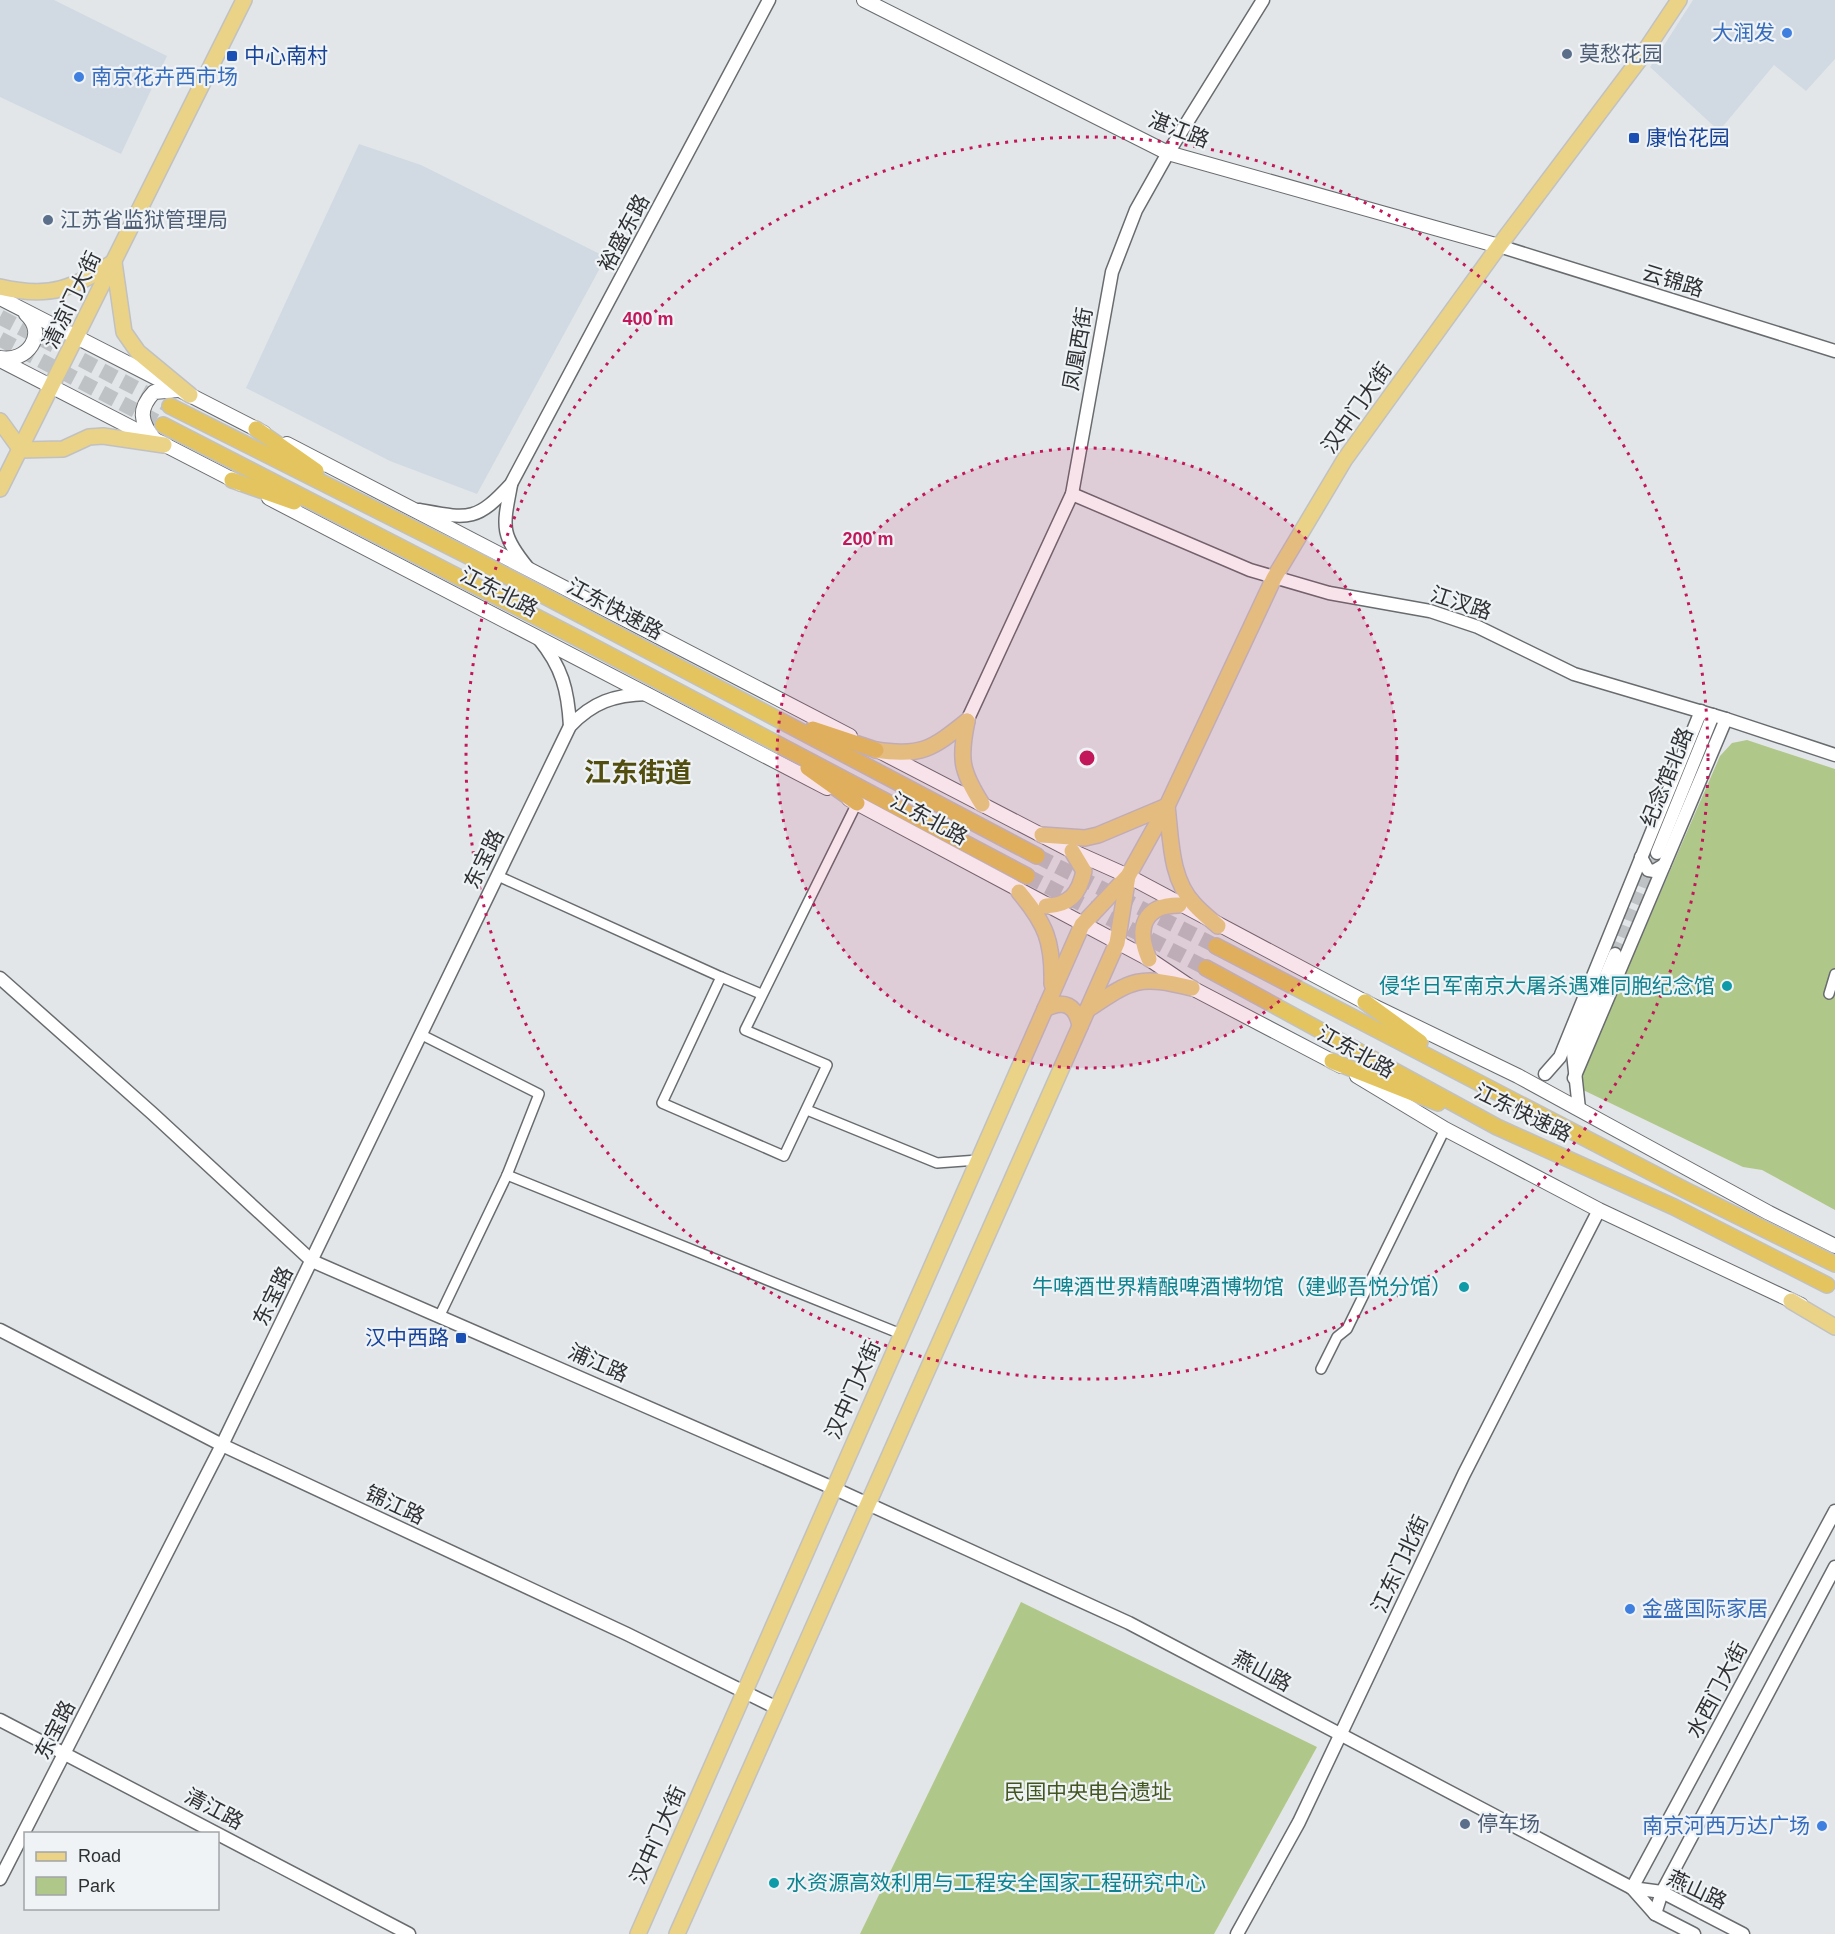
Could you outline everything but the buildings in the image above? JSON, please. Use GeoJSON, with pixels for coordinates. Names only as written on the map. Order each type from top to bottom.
{"type":"FeatureCollection","features":[{"type":"Feature","properties":{"kind":"highway","name":"江东快速路"},"geometry":{"type":"LineString","coordinates":[[170,406],[361,502],[770,714],[1037,856]]}},
{"type":"Feature","properties":{"kind":"highway","name":"江东快速路"},"geometry":{"type":"LineString","coordinates":[[163,425],[759,733],[1027,876]]}},
{"type":"Feature","properties":{"kind":"highway"},"geometry":{"type":"LineString","coordinates":[[256,429],[361,502]]}},
{"type":"Feature","properties":{"kind":"highway"},"geometry":{"type":"LineString","coordinates":[[232,480],[351,523]]}},
{"type":"Feature","properties":{"kind":"highway"},"geometry":{"type":"LineString","coordinates":[[770,714],[876,750]]}},
{"type":"Feature","properties":{"kind":"highway"},"geometry":{"type":"LineString","coordinates":[[759,733],[856,803]]}},
{"type":"Feature","properties":{"kind":"highway","name":"江东快速路"},"geometry":{"type":"LineString","coordinates":[[1216,946],[1835,1264]]}},
{"type":"Feature","properties":{"kind":"highway","name":"江东快速路"},"geometry":{"type":"LineString","coordinates":[[1206,968],[1497,1127],[1674,1207],[1827,1285]]}},
{"type":"Feature","properties":{"kind":"highway"},"geometry":{"type":"LineString","coordinates":[[1365,1002],[1464,1074]]}},
{"type":"Feature","properties":{"kind":"highway"},"geometry":{"type":"LineString","coordinates":[[1332,1061],[1497,1127]]}},
{"type":"Feature","properties":{"kind":"main road","name":"清凉门大街"},"geometry":{"type":"LineString","coordinates":[[0,489],[78,337],[244,0]]}},
{"type":"Feature","properties":{"kind":"main road","name":"湛江路"},"geometry":{"type":"LineString","coordinates":[[864,0],[1168,153],[1499,246]]}},
{"type":"Feature","properties":{"kind":"main road","name":"汉中门大街"},"geometry":{"type":"LineString","coordinates":[[638,1934],[1082,925],[1128,876],[1167,806],[1274,578],[1345,459],[1499,246],[1639,60],[1679,0]]}},
{"type":"Feature","properties":{"kind":"main road"},"geometry":{"type":"LineString","coordinates":[[0,287],[57,291],[76,286],[114,262],[124,332],[138,352],[185,393]]}},
{"type":"Feature","properties":{"kind":"main road","name":"江东北路"},"geometry":{"type":"LineString","coordinates":[[0,298],[528,568],[1072,851],[1128,876],[1218,926],[1365,1002],[1518,1076],[1769,1213],[1835,1246]]}},
{"type":"Feature","properties":{"kind":"main road"},"geometry":{"type":"LineString","coordinates":[[0,359],[11,360],[21,357],[35,339],[32,319],[19,308]]}},
{"type":"Feature","properties":{"kind":"main road","name":"江东北路"},"geometry":{"type":"LineString","coordinates":[[0,359],[52,389],[536,635],[856,803],[1019,892],[1149,959],[1192,988],[1332,1061],[1445,1129],[1599,1210],[1791,1301],[1835,1319]]}},
{"type":"Feature","properties":{"kind":"main road"},"geometry":{"type":"LineString","coordinates":[[160,443],[141,420],[142,408],[153,392],[185,393]]}},
{"type":"Feature","properties":{"kind":"main road"},"geometry":{"type":"LineString","coordinates":[[0,421],[21,450],[63,449],[89,437],[103,436],[160,443]]}},
{"type":"Feature","properties":{"kind":"main road"},"geometry":{"type":"LineString","coordinates":[[876,750],[916,753],[930,749],[967,721]]}},
{"type":"Feature","properties":{"kind":"main road"},"geometry":{"type":"LineString","coordinates":[[967,721],[962,753],[964,774],[982,804]]}},
{"type":"Feature","properties":{"kind":"main road"},"geometry":{"type":"LineString","coordinates":[[1042,835],[1085,838],[1098,836],[1167,806],[1174,864],[1179,880],[1192,903],[1218,926]]}},
{"type":"Feature","properties":{"kind":"main road"},"geometry":{"type":"LineString","coordinates":[[1046,906],[1060,905],[1075,896],[1084,871],[1072,851]]}},
{"type":"Feature","properties":{"kind":"main road","name":"汉中门大街"},"geometry":{"type":"LineString","coordinates":[[677,1934],[1118,943],[1128,876]]}},
{"type":"Feature","properties":{"kind":"main road"},"geometry":{"type":"LineString","coordinates":[[1019,892],[1039,916],[1049,939],[1052,992]]}},
{"type":"Feature","properties":{"kind":"main road"},"geometry":{"type":"LineString","coordinates":[[1149,959],[1142,936],[1148,916],[1159,908],[1179,905]]}},
{"type":"Feature","properties":{"kind":"main road"},"geometry":{"type":"LineString","coordinates":[[1087,1010],[1116,990],[1135,982],[1155,979],[1192,988]]}},
{"type":"Feature","properties":{"kind":"main road"},"geometry":{"type":"LineString","coordinates":[[1045,1009],[1062,1003],[1068,1005],[1078,1015],[1080,1026]]}},
{"type":"Feature","properties":{"kind":"main road"},"geometry":{"type":"LineString","coordinates":[[1791,1301],[1835,1327]]}},
{"type":"Feature","properties":{"kind":"street","name":"裕盛东路"},"geometry":{"type":"LineString","coordinates":[[413,509],[454,516],[474,516],[490,507],[511,484],[769,0]]}},
{"type":"Feature","properties":{"kind":"street","name":"凤凰西街"},"geometry":{"type":"LineString","coordinates":[[967,721],[1072,494],[1112,272],[1136,210],[1168,153],[1263,0]]}},
{"type":"Feature","properties":{"kind":"street","name":"云锦路"},"geometry":{"type":"LineString","coordinates":[[1499,246],[1835,351]]}},
{"type":"Feature","properties":{"kind":"street","name":"裕盛东路"},"geometry":{"type":"LineString","coordinates":[[511,484],[505,531],[510,545],[528,568]]}},
{"type":"Feature","properties":{"kind":"street","name":"江汊路"},"geometry":{"type":"LineString","coordinates":[[1072,494],[1274,578],[1329,593],[1430,611],[1478,627],[1574,674],[1726,718],[1835,756]]}},
{"type":"Feature","properties":{"kind":"street"},"geometry":{"type":"LineString","coordinates":[[536,635],[555,657],[565,684],[570,726]]}},
{"type":"Feature","properties":{"kind":"street"},"geometry":{"type":"LineString","coordinates":[[570,726],[583,712],[620,694],[647,694]]}},
{"type":"Feature","properties":{"kind":"street"},"geometry":{"type":"LineString","coordinates":[[1545,1074],[1560,1057],[1701,711]]}},
{"type":"Feature","properties":{"kind":"street","name":"纪念馆北路"},"geometry":{"type":"LineString","coordinates":[[1657,853],[1713,715]]}},
{"type":"Feature","properties":{"kind":"street"},"geometry":{"type":"LineString","coordinates":[[1574,1078],[1726,718]]}},
{"type":"Feature","properties":{"kind":"street","name":"东宝路"},"geometry":{"type":"LineString","coordinates":[[24,1832],[222,1445],[570,726]]}},
{"type":"Feature","properties":{"kind":"street"},"geometry":{"type":"LineString","coordinates":[[721,977],[663,1103],[784,1156],[827,1065],[745,1030],[856,803]]}},
{"type":"Feature","properties":{"kind":"street"},"geometry":{"type":"LineString","coordinates":[[1641,858],[1648,870],[1654,871],[1664,865]]}},
{"type":"Feature","properties":{"kind":"street"},"geometry":{"type":"LineString","coordinates":[[498,876],[761,994]]}},
{"type":"Feature","properties":{"kind":"street"},"geometry":{"type":"LineString","coordinates":[[1629,887],[1637,882],[1644,883],[1650,888],[1651,895]]}},
{"type":"Feature","properties":{"kind":"street"},"geometry":{"type":"LineString","coordinates":[[1619,910],[1623,925],[1631,928],[1640,922]]}},
{"type":"Feature","properties":{"kind":"street"},"geometry":{"type":"LineString","coordinates":[[1607,940],[1621,937],[1627,942],[1628,950]]}},
{"type":"Feature","properties":{"kind":"street"},"geometry":{"type":"LineString","coordinates":[[1579,1109],[1573,1053],[1615,954]]}},
{"type":"Feature","properties":{"kind":"street"},"geometry":{"type":"LineString","coordinates":[[1829,994],[1835,974]]}},
{"type":"Feature","properties":{"kind":"street","name":"浦江路"},"geometry":{"type":"LineString","coordinates":[[0,978],[153,1114],[312,1261],[868,1503]]}},
{"type":"Feature","properties":{"kind":"street"},"geometry":{"type":"LineString","coordinates":[[420,1034],[539,1094],[507,1176],[440,1315]]}},
{"type":"Feature","properties":{"kind":"street"},"geometry":{"type":"LineString","coordinates":[[1518,1076],[1545,1074],[1573,1053]]}},
{"type":"Feature","properties":{"kind":"street"},"geometry":{"type":"LineString","coordinates":[[807,1110],[938,1163],[978,1160]]}},
{"type":"Feature","properties":{"kind":"street"},"geometry":{"type":"LineString","coordinates":[[1321,1369],[1337,1337],[1347,1329],[1445,1129]]}},
{"type":"Feature","properties":{"kind":"street"},"geometry":{"type":"LineString","coordinates":[[507,1176],[901,1334]]}},
{"type":"Feature","properties":{"kind":"street","name":"江东门北街"},"geometry":{"type":"LineString","coordinates":[[1237,1934],[1299,1822],[1464,1474],[1599,1210]]}},
{"type":"Feature","properties":{"kind":"street","name":"锦江路"},"geometry":{"type":"LineString","coordinates":[[0,1330],[222,1445],[627,1634],[777,1708]]}},
{"type":"Feature","properties":{"kind":"street","name":"燕山路"},"geometry":{"type":"LineString","coordinates":[[868,1503],[1129,1623],[1632,1888],[1662,1892],[1743,1934]]}},
{"type":"Feature","properties":{"kind":"street","name":"水西门大街"},"geometry":{"type":"LineString","coordinates":[[1632,1888],[1835,1511]]}},
{"type":"Feature","properties":{"kind":"street"},"geometry":{"type":"LineString","coordinates":[[1655,1914],[1662,1892],[1835,1567]]}},
{"type":"Feature","properties":{"kind":"street","name":"清江路"},"geometry":{"type":"LineString","coordinates":[[0,1720],[215,1832]]}},
{"type":"Feature","properties":{"kind":"street","name":"东宝路"},"geometry":{"type":"LineString","coordinates":[[0,1879],[24,1832]]}},
{"type":"Feature","properties":{"kind":"street","name":"清江路"},"geometry":{"type":"LineString","coordinates":[[219,1834],[409,1934]]}},
{"type":"Feature","properties":{"kind":"street","name":"燕山路"},"geometry":{"type":"LineString","coordinates":[[1632,1888],[1655,1914],[1694,1934]]}},
{"type":"Feature","properties":{"kind":"shaded area","name":"南京花卉西市场"},"geometry":{"type":"Polygon","coordinates":[[[0,0],[54,0],[167,56],[121,154],[0,97],[0,0]]]}},
{"type":"Feature","properties":{"kind":"shaded area"},"geometry":{"type":"Polygon","coordinates":[[[1693,0],[1835,0],[1835,59],[1806,91],[1774,65],[1719,131],[1650,67],[1693,0]]]}},
{"type":"Feature","properties":{"kind":"shaded area"},"geometry":{"type":"Polygon","coordinates":[[[359,144],[421,165],[606,257],[477,494],[390,461],[246,388],[359,144]]]}},
{"type":"Feature","properties":{"kind":"green space","name":"侵华日军南京大屠杀遇难同胞纪念馆"},"geometry":{"type":"Polygon","coordinates":[[[1747,740],[1835,769],[1835,1210],[1762,1170],[1743,1167],[1581,1089],[1581,1075],[1720,756],[1732,743],[1747,740]]]}},
{"type":"Feature","properties":{"kind":"green space","name":"民国中央电台遗址"},"geometry":{"type":"Polygon","coordinates":[[[1021,1602],[1317,1747],[1214,1934],[860,1934],[1021,1602]]]}},
{"type":"Feature","properties":{"kind":"tunnel"},"geometry":{"type":"LineString","coordinates":[[0,317],[170,406]]}},
{"type":"Feature","properties":{"kind":"tunnel"},"geometry":{"type":"LineString","coordinates":[[0,339],[163,425]]}},
{"type":"Feature","properties":{"kind":"tunnel"},"geometry":{"type":"LineString","coordinates":[[1615,954],[1657,853]]}},
{"type":"Feature","properties":{"kind":"tunnel"},"geometry":{"type":"LineString","coordinates":[[1037,856],[1216,946]]}},
{"type":"Feature","properties":{"kind":"tunnel"},"geometry":{"type":"LineString","coordinates":[[1027,876],[1206,968]]}},
{"type":"Feature","properties":{"kind":"place","name":"大润发"},"geometry":{"type":"Point","coordinates":[1787,33]}},
{"type":"Feature","properties":{"kind":"place","name":"莫愁花园"},"geometry":{"type":"Point","coordinates":[1567,54]}},
{"type":"Feature","properties":{"kind":"place","name":"中心南村"},"geometry":{"type":"Point","coordinates":[232,56]}},
{"type":"Feature","properties":{"kind":"place","name":"南京花卉西市场"},"geometry":{"type":"Point","coordinates":[79,77]}},
{"type":"Feature","properties":{"kind":"place","name":"康怡花园"},"geometry":{"type":"Point","coordinates":[1634,138]}},
{"type":"Feature","properties":{"kind":"place","name":"江苏省监狱管理局"},"geometry":{"type":"Point","coordinates":[48,220]}},
{"type":"Feature","properties":{"kind":"place","name":"侵华日军南京大屠杀遇难同胞纪念馆"},"geometry":{"type":"Point","coordinates":[1727,986]}},
{"type":"Feature","properties":{"kind":"place","name":"牛啤酒世界精酿啤酒博物馆（建邺吾悦分馆）"},"geometry":{"type":"Point","coordinates":[1464,1287]}},
{"type":"Feature","properties":{"kind":"place","name":"汉中西路"},"geometry":{"type":"Point","coordinates":[461,1338]}},
{"type":"Feature","properties":{"kind":"place","name":"金盛国际家居"},"geometry":{"type":"Point","coordinates":[1630,1609]}},
{"type":"Feature","properties":{"kind":"place","name":"停车场"},"geometry":{"type":"Point","coordinates":[1465,1824]}},
{"type":"Feature","properties":{"kind":"place","name":"南京河西万达广场"},"geometry":{"type":"Point","coordinates":[1822,1826]}},
{"type":"Feature","properties":{"kind":"place","name":"水资源高效利用与工程安全国家工程研究中心"},"geometry":{"type":"Point","coordinates":[774,1883]}},
{"type":"Feature","properties":{"kind":"district","name":"江东街道"},"geometry":{"type":"Point","coordinates":[638,773]}}]}
